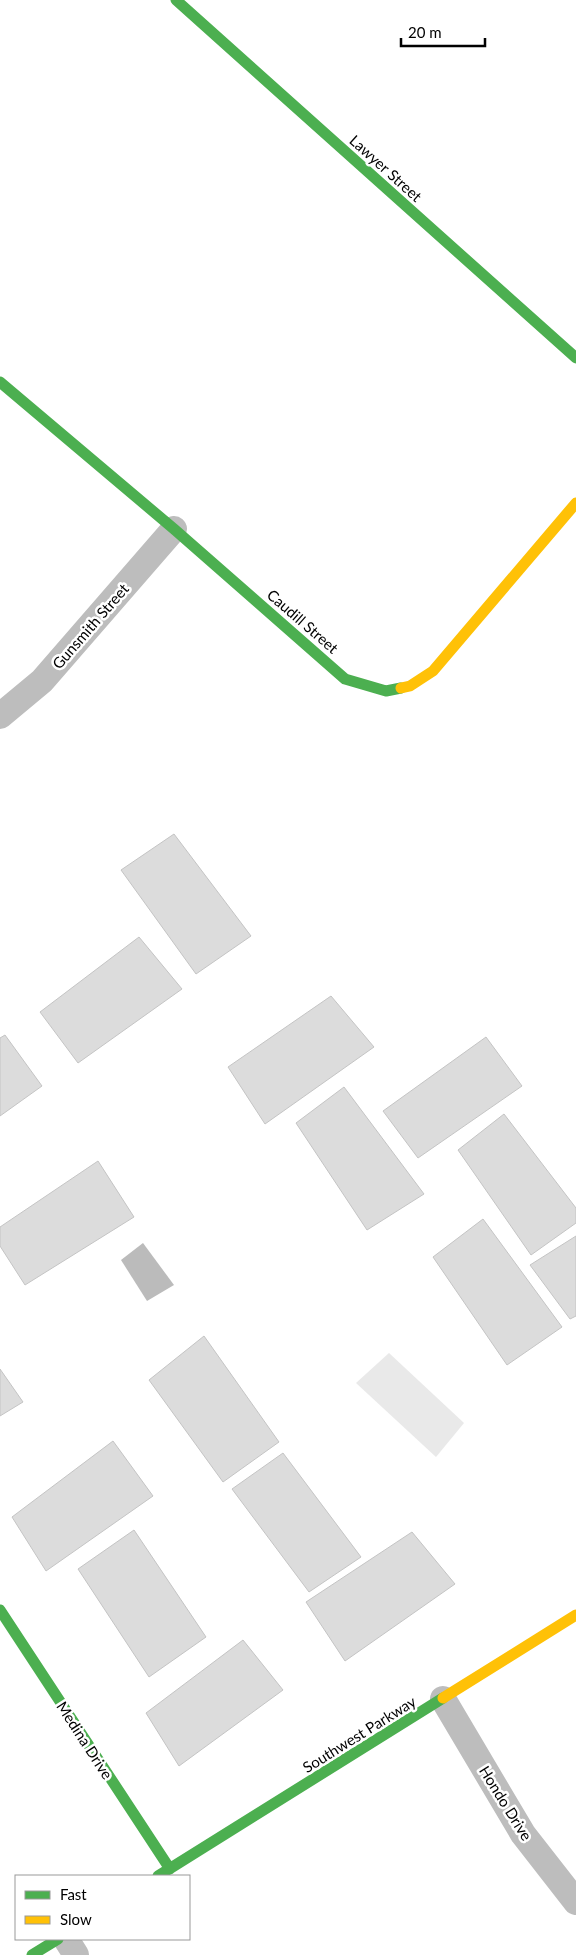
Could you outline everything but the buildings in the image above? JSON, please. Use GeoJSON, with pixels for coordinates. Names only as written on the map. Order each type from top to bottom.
{"type":"FeatureCollection","features":[{"type":"Feature","properties":{"kind":"street","name":"Lawyer Street"},"geometry":{"type":"LineString","coordinates":[[176,0],[576,358]]}},
{"type":"Feature","properties":{"kind":"street","name":"Caudill Street"},"geometry":{"type":"LineString","coordinates":[[0,382],[174,529],[345,678],[386,690],[410,686],[433,671],[576,503]]}},
{"type":"Feature","properties":{"kind":"street","name":"Gunsmith Street"},"geometry":{"type":"LineString","coordinates":[[0,716],[42,681],[174,529]]}},
{"type":"Feature","properties":{"kind":"street","name":"Medina Drive"},"geometry":{"type":"LineString","coordinates":[[0,1610],[170,1869]]}},
{"type":"Feature","properties":{"kind":"street","name":"Southwest Parkway"},"geometry":{"type":"LineString","coordinates":[[160,1875],[443,1700],[576,1615]]}},
{"type":"Feature","properties":{"kind":"street","name":"Hondo Drive"},"geometry":{"type":"LineString","coordinates":[[443,1700],[523,1834],[576,1902]]}},
{"type":"Feature","properties":{"kind":"street"},"geometry":{"type":"LineString","coordinates":[[32,1955],[56,1940]]}},
{"type":"Feature","properties":{"kind":"street"},"geometry":{"type":"LineString","coordinates":[[67,1940],[76,1955]]}},
{"type":"Feature","properties":{"kind":"shaded area"},"geometry":{"type":"Polygon","coordinates":[[[143,1243],[174,1285],[147,1301],[121,1260],[143,1243]]]}},
{"type":"Feature","properties":{"kind":"shaded area"},"geometry":{"type":"Polygon","coordinates":[[[389,1353],[464,1423],[436,1457],[356,1383],[389,1353]]]}},
{"type":"Feature","properties":{"kind":"traffic: fast"},"geometry":{"type":"LineString","coordinates":[[176,0],[576,358]]}},
{"type":"Feature","properties":{"kind":"traffic: fast"},"geometry":{"type":"LineString","coordinates":[[0,382],[174,529],[345,679],[386,691],[401,688]]}},
{"type":"Feature","properties":{"kind":"traffic: fast"},"geometry":{"type":"LineString","coordinates":[[0,1610],[170,1869]]}},
{"type":"Feature","properties":{"kind":"traffic: fast"},"geometry":{"type":"LineString","coordinates":[[160,1875],[443,1698]]}},
{"type":"Feature","properties":{"kind":"traffic: fast"},"geometry":{"type":"LineString","coordinates":[[32,1955],[56,1940]]}},
{"type":"Feature","properties":{"kind":"traffic: slow"},"geometry":{"type":"LineString","coordinates":[[401,688],[410,686],[433,671],[576,503]]}},
{"type":"Feature","properties":{"kind":"traffic: slow"},"geometry":{"type":"LineString","coordinates":[[443,1698],[576,1615]]}}]}
